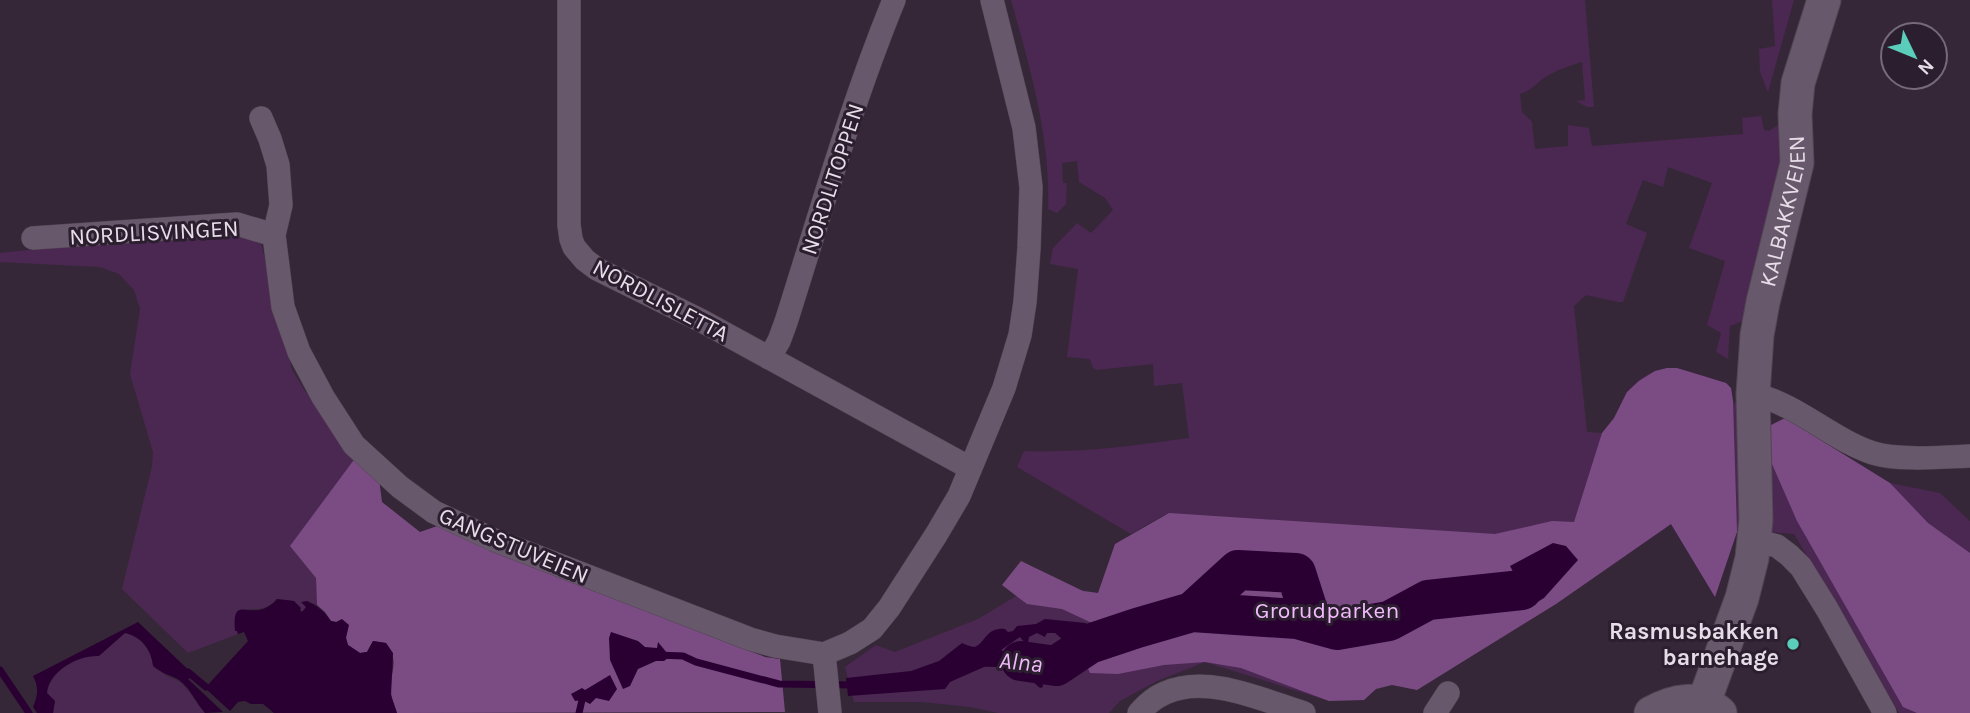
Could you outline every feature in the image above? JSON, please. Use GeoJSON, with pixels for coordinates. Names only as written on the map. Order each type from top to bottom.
{"type":"FeatureCollection","features":[{"type":"Feature","properties":{"kind":"street","name":"NORDLISLETTA"},"geometry":{"type":"LineString","coordinates":[[569,0],[569,225],[574,247],[585,260],[597,269],[702,321],[970,468]]}},
{"type":"Feature","properties":{"kind":"street","name":"NORDLITOPPEN"},"geometry":{"type":"LineString","coordinates":[[769,358],[786,322],[882,28],[894,0]]}},
{"type":"Feature","properties":{"kind":"street"},"geometry":{"type":"LineString","coordinates":[[829,706],[825,662],[872,629],[889,608],[936,535],[959,496],[1004,388],[1020,335],[1029,248],[1029,155],[992,0]]}},
{"type":"Feature","properties":{"kind":"street","name":"KALBAKKVEIEN"},"geometry":{"type":"LineString","coordinates":[[1754,540],[1754,409],[1759,319],[1797,163],[1795,114],[1798,83],[1824,0]]}},
{"type":"Feature","properties":{"kind":"street","name":"GANGSTUVEIEN"},"geometry":{"type":"LineString","coordinates":[[261,118],[278,165],[281,205],[274,234],[284,307],[299,352],[323,397],[354,445],[400,487],[434,512],[494,540],[750,639],[825,662]]}},
{"type":"Feature","properties":{"kind":"street","name":"NORDLISVINGEN"},"geometry":{"type":"LineString","coordinates":[[33,239],[237,223],[274,234]]}},
{"type":"Feature","properties":{"kind":"street"},"geometry":{"type":"LineString","coordinates":[[1754,409],[1768,397],[1842,440],[1877,454],[1920,458],[1970,456]]}},
{"type":"Feature","properties":{"kind":"street"},"geometry":{"type":"LineString","coordinates":[[1651,713],[1661,707],[1684,701],[1708,710],[1742,598],[1754,540],[1777,546],[1801,567],[1885,713]]}},
{"type":"Feature","properties":{"kind":"street"},"geometry":{"type":"LineString","coordinates":[[1139,713],[1164,693],[1199,686],[1222,687],[1304,713]]}},
{"type":"Feature","properties":{"kind":"street"},"geometry":{"type":"LineString","coordinates":[[1435,713],[1448,693]]}},
{"type":"Feature","properties":{"kind":"green space"},"geometry":{"type":"Polygon","coordinates":[[[1011,0],[1585,0],[1594,107],[1587,107],[1576,101],[1585,100],[1582,62],[1553,73],[1520,94],[1522,112],[1532,122],[1535,149],[1568,146],[1568,125],[1589,128],[1592,146],[1743,134],[1742,118],[1761,116],[1764,130],[1769,131],[1782,125],[1780,180],[1748,319],[1730,326],[1728,359],[1716,352],[1721,333],[1707,325],[1725,261],[1689,248],[1712,183],[1668,167],[1663,187],[1643,180],[1626,224],[1647,233],[1623,302],[1586,295],[1574,306],[1587,432],[1602,433],[1614,418],[1627,393],[1640,379],[1663,370],[1687,371],[1726,383],[1731,388],[1733,402],[1768,423],[1890,483],[1940,493],[1970,521],[1970,713],[1899,713],[1794,534],[1735,529],[1715,597],[1671,524],[1556,604],[1329,701],[1205,662],[1157,681],[1120,701],[1109,713],[998,713],[922,702],[854,702],[845,667],[876,645],[895,652],[978,619],[1038,583],[1098,593],[1166,514],[1131,534],[1017,467],[1024,451],[1087,450],[1189,438],[1182,383],[1154,386],[1153,364],[1096,370],[1090,359],[1067,357],[1078,269],[1050,264],[1053,248],[1077,223],[1091,233],[1113,210],[1105,198],[1079,182],[1077,161],[1062,163],[1063,183],[1067,183],[1066,204],[1057,213],[1048,209],[1043,130],[1011,0]]]}},
{"type":"Feature","properties":{"kind":"green space"},"geometry":{"type":"Polygon","coordinates":[[[1772,0],[1794,0],[1768,92],[1760,72],[1759,49],[1775,46],[1772,0]]]}},
{"type":"Feature","properties":{"kind":"green space"},"geometry":{"type":"Polygon","coordinates":[[[227,231],[260,240],[289,348],[291,368],[305,391],[342,435],[356,457],[316,578],[317,605],[307,601],[302,603],[306,607],[302,612],[294,601],[277,599],[267,607],[237,612],[238,634],[188,653],[122,589],[152,466],[153,452],[130,374],[140,309],[134,290],[119,274],[100,267],[0,262],[0,253],[227,231]]]}},
{"type":"Feature","properties":{"kind":"green space","name":"Grorudparken"},"geometry":{"type":"Polygon","coordinates":[[[1677,368],[1726,383],[1731,388],[1737,532],[1715,597],[1671,524],[1556,604],[1417,690],[1392,685],[1376,689],[1364,700],[1329,701],[1241,668],[1205,662],[1164,665],[1118,674],[1090,673],[1084,660],[1092,623],[1062,609],[1027,604],[1002,585],[1021,561],[1083,591],[1098,593],[1115,544],[1169,513],[1495,534],[1552,521],[1574,522],[1602,433],[1614,418],[1627,392],[1655,371],[1677,368]]]}},
{"type":"Feature","properties":{"kind":"green space"},"geometry":{"type":"Polygon","coordinates":[[[1785,418],[1890,483],[1928,523],[1970,553],[1970,713],[1917,713],[1903,707],[1797,521],[1772,464],[1765,428],[1785,418]]]}},
{"type":"Feature","properties":{"kind":"green space"},"geometry":{"type":"Polygon","coordinates":[[[356,457],[379,479],[382,502],[420,532],[443,524],[491,551],[765,657],[780,659],[785,712],[397,713],[391,694],[393,656],[386,643],[373,641],[367,652],[360,653],[348,645],[336,622],[331,621],[317,605],[316,578],[290,546],[356,457]]]}},
{"type":"Feature","properties":{"kind":"green space"},"geometry":{"type":"Polygon","coordinates":[[[125,633],[144,644],[162,672],[181,683],[205,713],[53,713],[55,701],[47,693],[59,671],[74,661],[99,655],[125,633]]]}},
{"type":"Feature","properties":{"kind":"water"},"geometry":{"type":"Polygon","coordinates":[[[1553,543],[1566,546],[1578,560],[1544,598],[1531,606],[1510,566],[1553,543]]]}},
{"type":"Feature","properties":{"kind":"water"},"geometry":{"type":"Polygon","coordinates":[[[277,599],[294,601],[302,612],[306,607],[301,602],[307,601],[326,614],[331,621],[342,619],[349,625],[346,638],[348,645],[360,653],[367,652],[373,641],[386,643],[393,653],[391,695],[397,713],[274,713],[263,704],[245,701],[238,702],[230,711],[205,688],[248,641],[244,632],[238,634],[235,631],[238,611],[263,609],[277,599]]]}},
{"type":"Feature","properties":{"kind":"water"},"geometry":{"type":"Polygon","coordinates":[[[1045,619],[1086,623],[1060,681],[1042,680],[1043,687],[1040,688],[1031,680],[1031,674],[984,667],[950,682],[945,689],[848,696],[846,678],[911,671],[939,661],[962,643],[978,646],[989,633],[998,629],[1008,632],[1017,626],[1036,624],[1045,619]],[[1037,633],[1025,643],[1020,637],[1001,650],[1011,655],[1019,651],[1033,658],[1037,652],[1048,657],[1061,656],[1063,640],[1055,633],[1047,633],[1045,637],[1037,633]]]}},
{"type":"Feature","properties":{"kind":"water"},"geometry":{"type":"Polygon","coordinates":[[[138,622],[195,676],[188,679],[223,712],[205,713],[179,680],[153,666],[148,649],[141,641],[125,633],[99,656],[74,661],[59,671],[47,693],[55,701],[53,713],[37,713],[33,707],[37,692],[33,676],[138,622]]]}},
{"type":"Feature","properties":{"kind":"water"},"geometry":{"type":"Polygon","coordinates":[[[611,632],[638,641],[645,647],[657,648],[658,642],[668,658],[638,669],[630,686],[623,689],[610,660],[611,632]]]}},
{"type":"Feature","properties":{"kind":"water"},"geometry":{"type":"Polygon","coordinates":[[[610,675],[617,689],[609,701],[596,698],[590,704],[582,700],[575,701],[571,694],[582,688],[585,690],[610,675]]]}},
{"type":"Feature","properties":{"kind":"waterway"},"geometry":{"type":"LineString","coordinates":[[1192,612],[1238,570],[1296,573],[1312,623]]}},
{"type":"Feature","properties":{"kind":"waterway","name":"Alna"},"geometry":{"type":"LineString","coordinates":[[1021,661],[1056,666],[1089,644],[1192,612],[1297,619],[1337,630],[1389,621],[1428,600],[1522,590]]}},
{"type":"Feature","properties":{"kind":"waterway","name":"Alna"},"geometry":{"type":"LineString","coordinates":[[658,655],[683,656],[696,662],[779,684],[856,685]]}},
{"type":"Feature","properties":{"kind":"waterway","name":"Alna"},"geometry":{"type":"LineString","coordinates":[[0,670],[29,713]]}},
{"type":"Feature","properties":{"kind":"waterway"},"geometry":{"type":"LineString","coordinates":[[188,672],[206,687]]}},
{"type":"Feature","properties":{"kind":"waterway","name":"Alna"},"geometry":{"type":"LineString","coordinates":[[579,713],[582,700],[587,695]]}},
{"type":"Feature","properties":{"kind":"place","name":"Rasmusbakken barnehage"},"geometry":{"type":"Point","coordinates":[1793,644]}}]}
